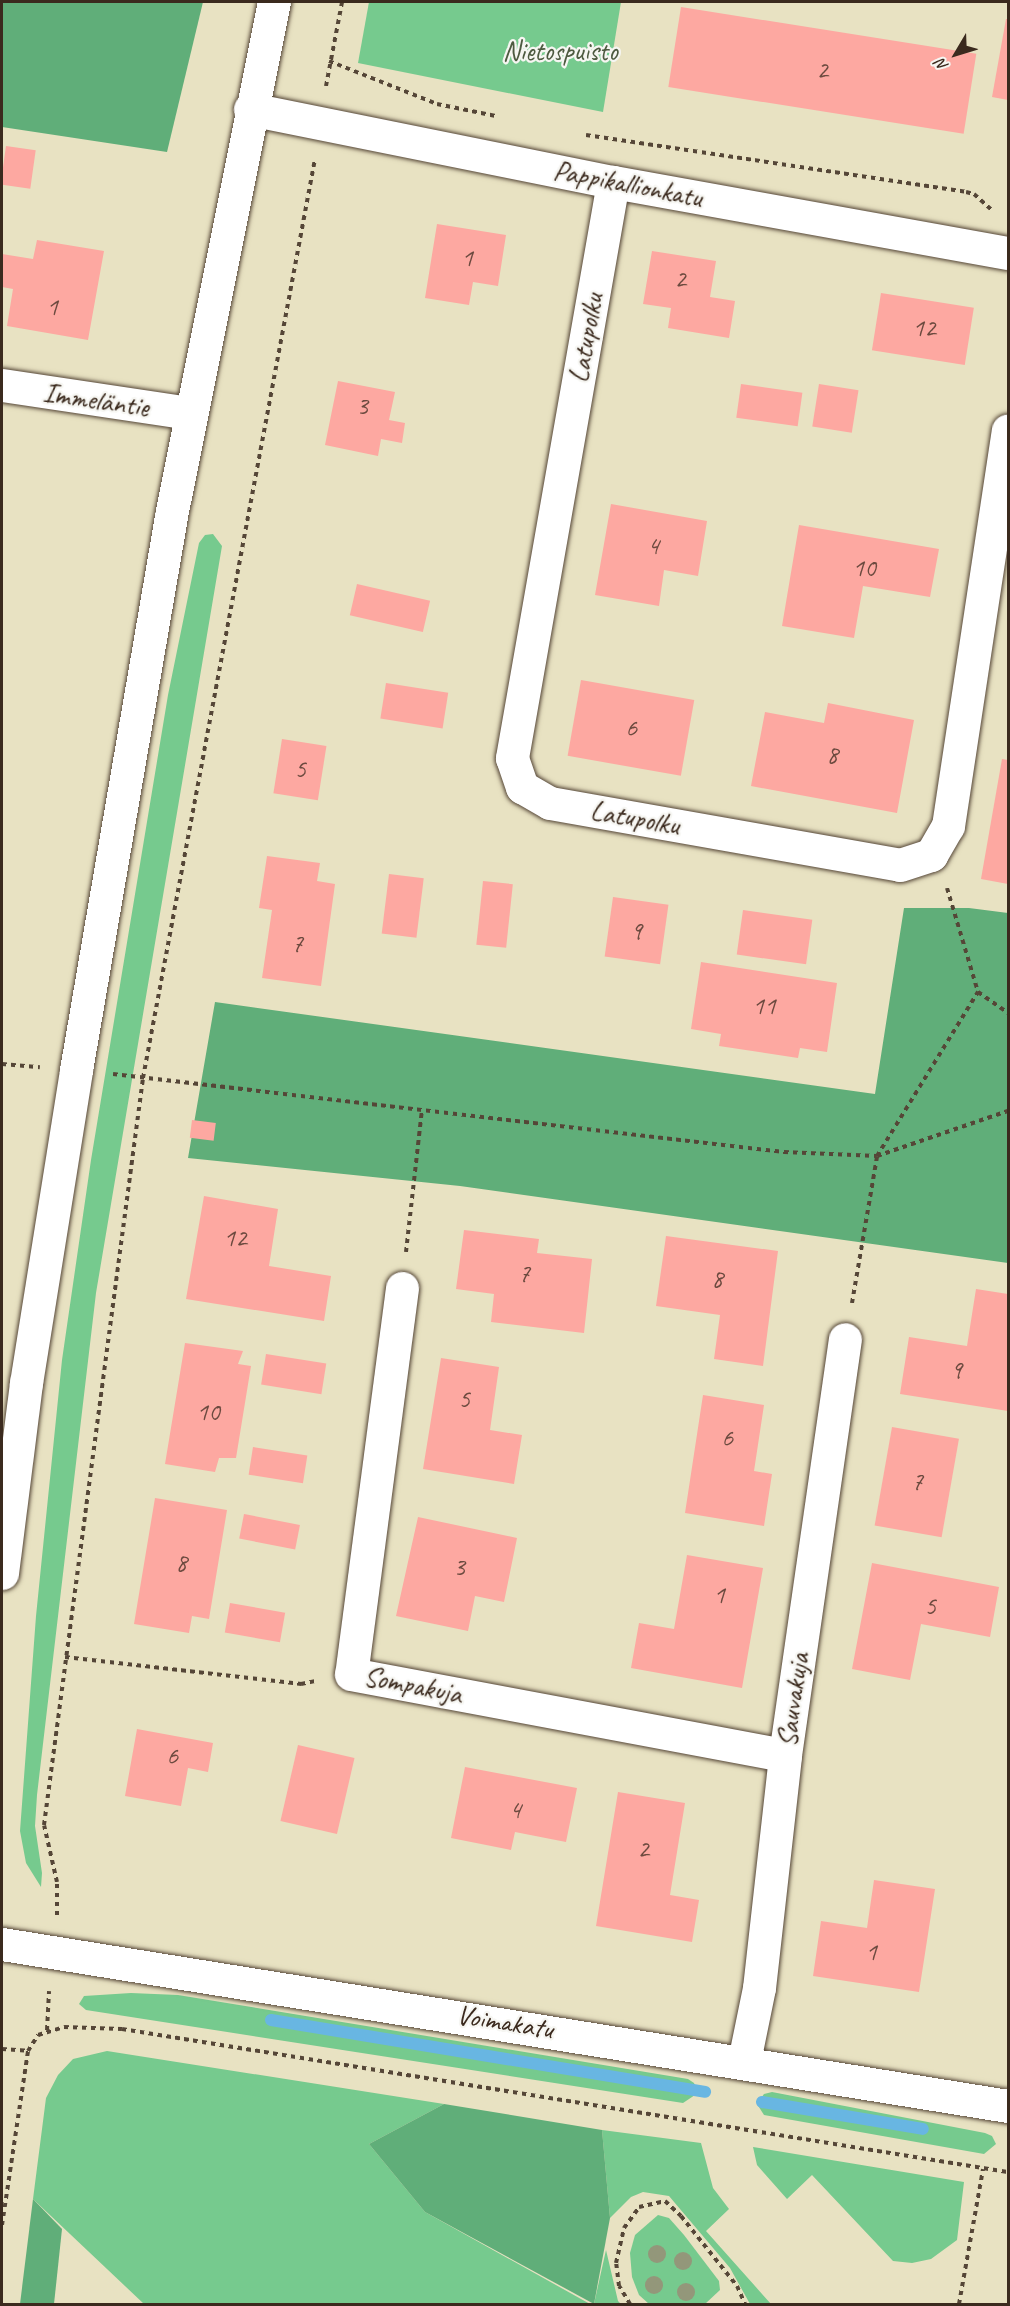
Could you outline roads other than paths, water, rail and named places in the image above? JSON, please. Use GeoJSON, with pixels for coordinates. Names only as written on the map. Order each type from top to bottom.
{"type":"FeatureCollection","features":[{"type":"Feature","properties":{"kind":"street"},"geometry":{"type":"LineString","coordinates":[[2,1573],[26,1383],[76,1070],[190,413],[250,109],[274,2]]}},
{"type":"Feature","properties":{"kind":"street","name":"Pappikallionkatu"},"geometry":{"type":"LineString","coordinates":[[250,109],[613,182],[1008,253]]}},
{"type":"Feature","properties":{"kind":"street","name":"Latupolku"},"geometry":{"type":"LineString","coordinates":[[613,182],[512,758],[522,787],[550,803],[900,865],[931,855],[948,826],[1008,431]]}},
{"type":"Feature","properties":{"kind":"street","name":"Immeläntie"},"geometry":{"type":"LineString","coordinates":[[2,385],[190,413]]}},
{"type":"Feature","properties":{"kind":"street","name":"Sompakuja"},"geometry":{"type":"LineString","coordinates":[[402,1288],[351,1674],[785,1755]]}},
{"type":"Feature","properties":{"kind":"street","name":"Sauvakuja"},"geometry":{"type":"LineString","coordinates":[[744,2061],[761,1973],[785,1755],[845,1339]]}},
{"type":"Feature","properties":{"kind":"street","name":"Voimakatu"},"geometry":{"type":"LineString","coordinates":[[2,1944],[744,2061],[1008,2106]]}},
{"type":"Feature","properties":{"kind":"waterway"},"geometry":{"type":"LineString","coordinates":[[271,2020],[705,2092]]}},
{"type":"Feature","properties":{"kind":"waterway"},"geometry":{"type":"LineString","coordinates":[[762,2102],[923,2129]]}},
{"type":"Feature","properties":{"kind":"park label","name":"Nietospuisto"},"geometry":{"type":"Point","coordinates":[560,51]}}]}
